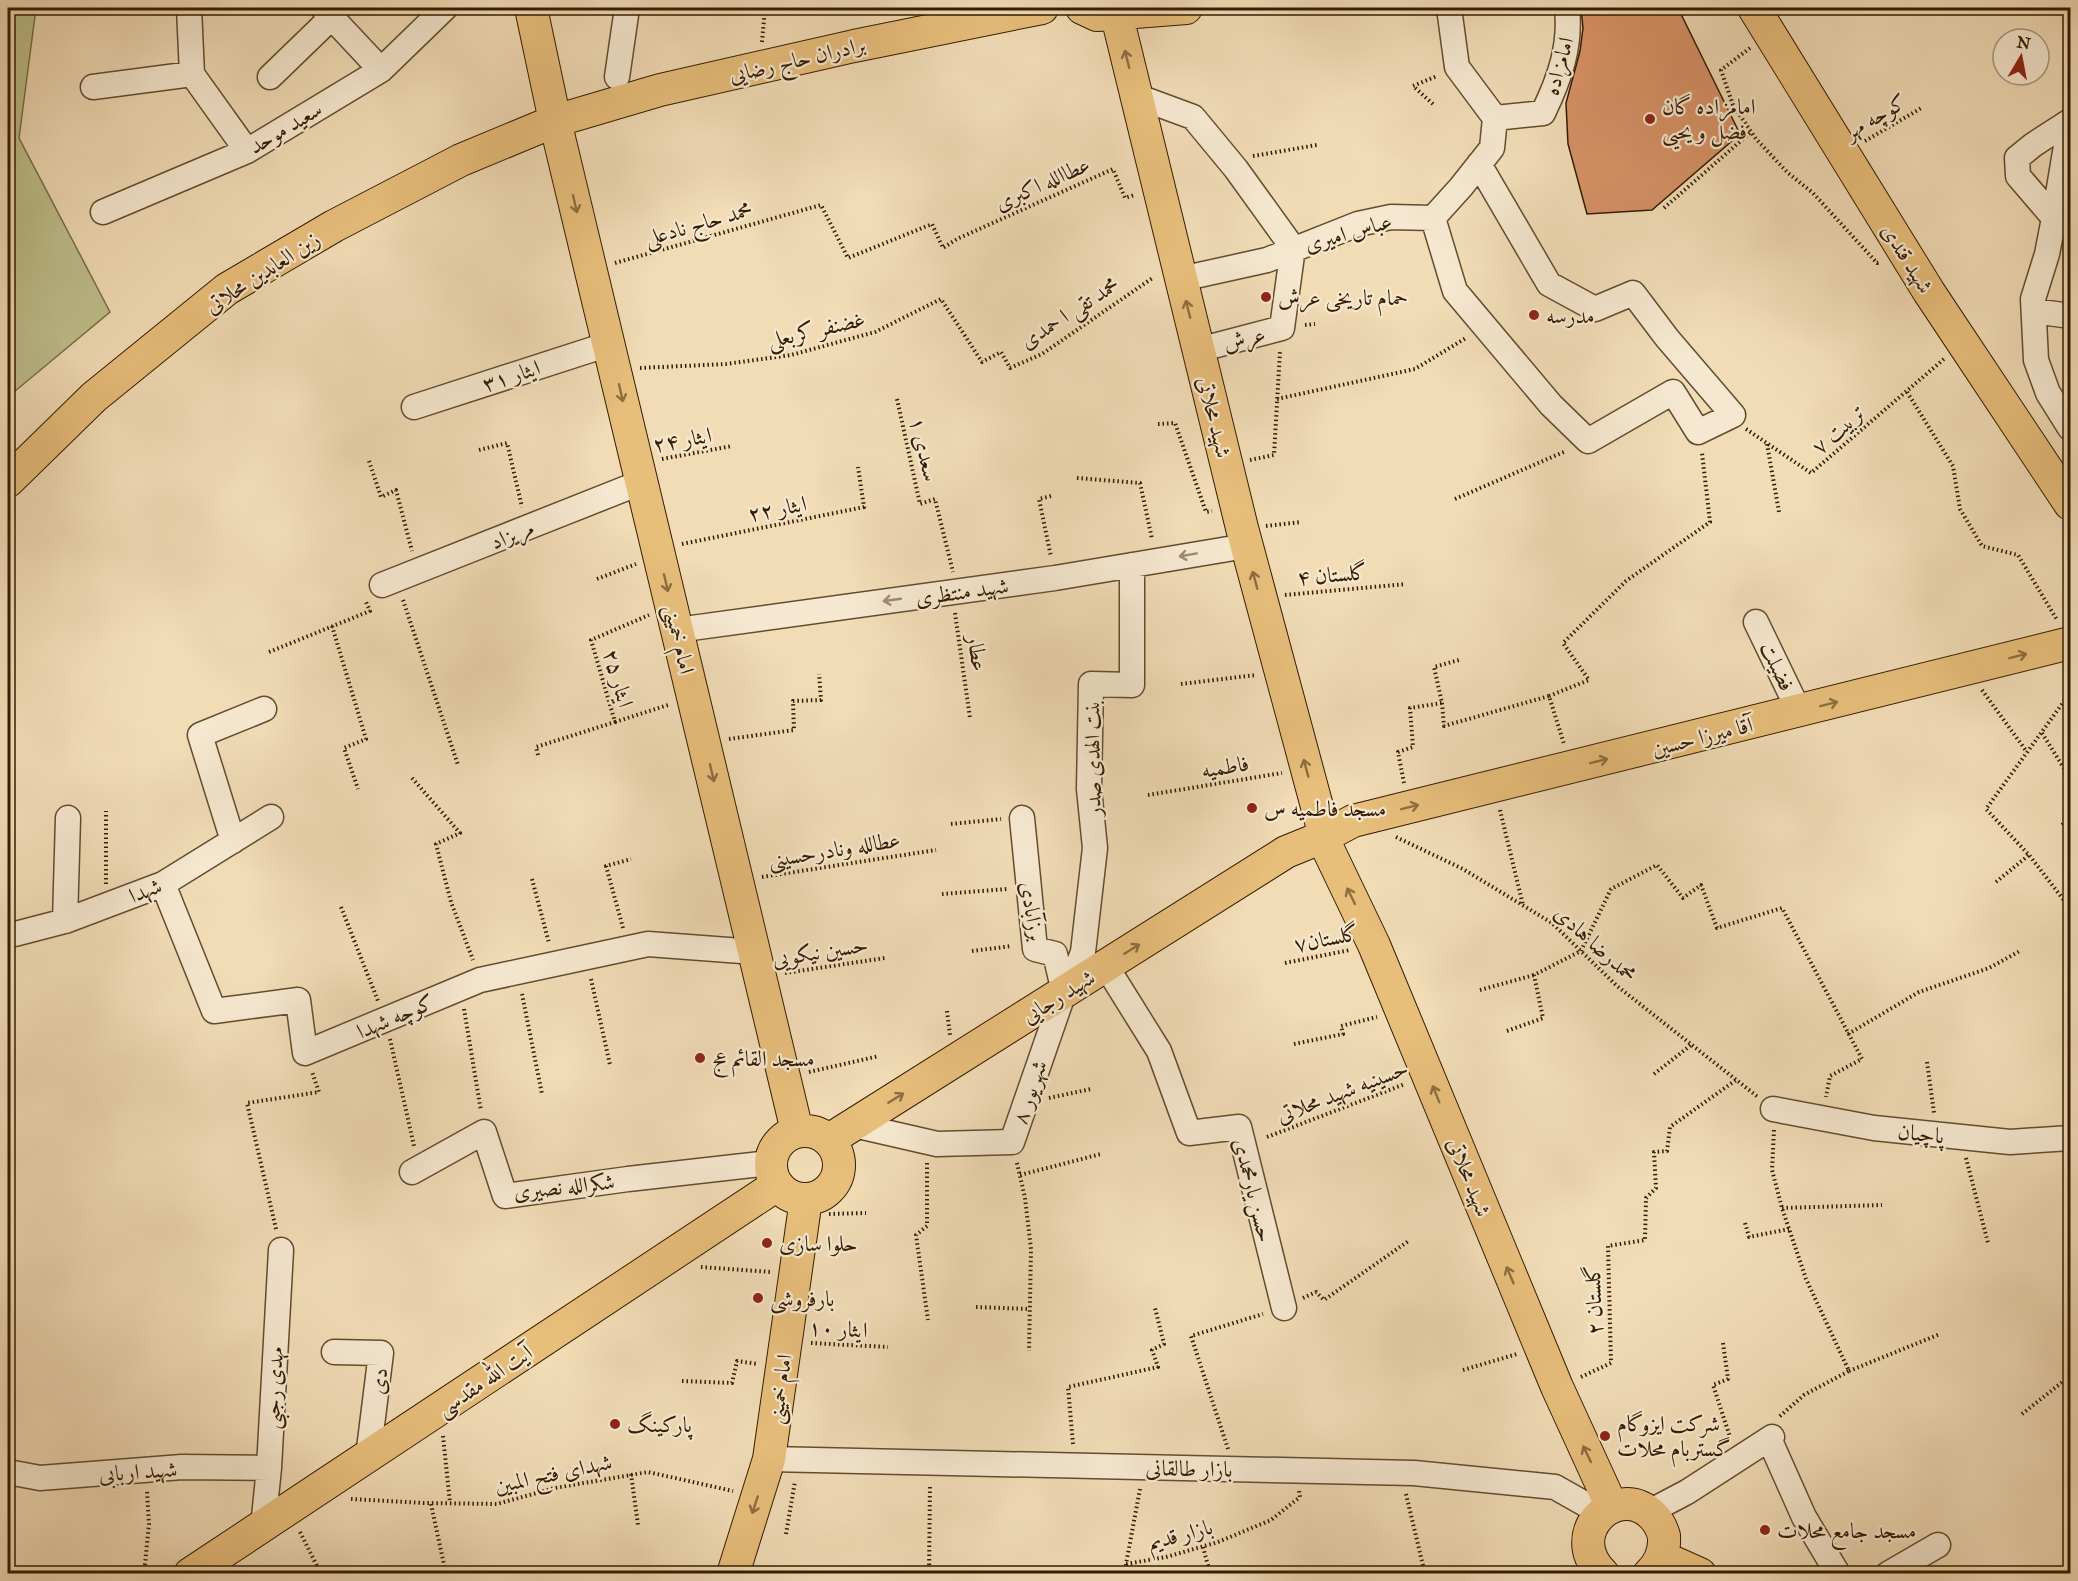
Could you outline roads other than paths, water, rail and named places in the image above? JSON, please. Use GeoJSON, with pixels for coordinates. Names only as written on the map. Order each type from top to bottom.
{"type":"FeatureCollection","features":[{"type":"Feature","properties":{"kind":"main road","name":"امام خمینی"},"geometry":{"type":"LineString","coordinates":[[531,8],[558,134],[797,1131]]}},
{"type":"Feature","properties":{"kind":"main road","name":"برادران حاج رضایی"},"geometry":{"type":"LineString","coordinates":[[558,134],[660,90],[760,66],[1042,8]]}},
{"type":"Feature","properties":{"kind":"main road"},"geometry":{"type":"LineString","coordinates":[[1082,8],[1097,15],[1116,10],[1186,8]]}},
{"type":"Feature","properties":{"kind":"main road","name":"شهید محلاتی"},"geometry":{"type":"LineString","coordinates":[[1116,10],[1241,526],[1307,770],[1316,839],[1374,945],[1607,1510]]}},
{"type":"Feature","properties":{"kind":"main road","name":"شهید قندی"},"geometry":{"type":"LineString","coordinates":[[1762,20],[1929,292],[2070,504]]}},
{"type":"Feature","properties":{"kind":"main road","name":"زین العابدین محلاتی"},"geometry":{"type":"LineString","coordinates":[[8,481],[94,397],[227,289],[333,226],[461,160],[558,134]]}},
{"type":"Feature","properties":{"kind":"main road","name":"آقا میرزا حسین"},"geometry":{"type":"LineString","coordinates":[[1316,839],[1353,821],[1967,669],[2065,633]]}},
{"type":"Feature","properties":{"kind":"main road","name":"شهید رجایی"},"geometry":{"type":"LineString","coordinates":[[841,1133],[1106,966],[1316,839]]}},
{"type":"Feature","properties":{"kind":"main road"},"geometry":{"type":"LineString","coordinates":[[797,1131],[820,1134],[841,1133],[836,1150],[839,1161],[838,1172],[834,1182],[827,1191],[805,1207],[785,1193],[773,1174],[772,1152],[778,1142],[797,1131]]}},
{"type":"Feature","properties":{"kind":"main road","name":"آیت الله مقدسی"},"geometry":{"type":"LineString","coordinates":[[190,1574],[658,1264],[773,1174]]}},
{"type":"Feature","properties":{"kind":"main road","name":"امام خمینی"},"geometry":{"type":"LineString","coordinates":[[733,1574],[757,1497],[784,1459],[784,1354],[805,1207]]}},
{"type":"Feature","properties":{"kind":"main road"},"geometry":{"type":"LineString","coordinates":[[1602,1573],[1594,1565],[1589,1554],[1587,1543],[1589,1532],[1593,1521],[1607,1510],[1625,1504],[1637,1506],[1649,1512],[1658,1521],[1663,1532],[1664,1545],[1655,1565],[1700,1574]]}},
{"type":"Feature","properties":{"kind":"street"},"geometry":{"type":"LineString","coordinates":[[189,8],[192,74],[247,151]]}},
{"type":"Feature","properties":{"kind":"street","name":"سعید موحد"},"geometry":{"type":"LineString","coordinates":[[103,212],[247,151],[381,70],[445,8]]}},
{"type":"Feature","properties":{"kind":"street"},"geometry":{"type":"LineString","coordinates":[[617,77],[627,8]]}},
{"type":"Feature","properties":{"kind":"street"},"geometry":{"type":"LineString","coordinates":[[1449,8],[1457,67],[1495,118],[1492,148],[1433,218],[1455,291],[1551,405],[1588,441],[1673,392],[1698,432],[1733,415],[1667,338],[1634,293],[1595,309],[1549,284],[1479,164]]}},
{"type":"Feature","properties":{"kind":"street","name":"امامزاده"},"geometry":{"type":"LineString","coordinates":[[1495,118],[1543,113],[1559,80],[1569,29],[1567,8]]}},
{"type":"Feature","properties":{"kind":"street"},"geometry":{"type":"LineString","coordinates":[[270,77],[328,12],[381,70]]}},
{"type":"Feature","properties":{"kind":"street"},"geometry":{"type":"LineString","coordinates":[[93,87],[192,74]]}},
{"type":"Feature","properties":{"kind":"street"},"geometry":{"type":"LineString","coordinates":[[1137,96],[1193,117],[1293,248]]}},
{"type":"Feature","properties":{"kind":"street"},"geometry":{"type":"LineString","coordinates":[[2060,215],[2018,176],[2017,158],[2070,122]]}},
{"type":"Feature","properties":{"kind":"street"},"geometry":{"type":"LineString","coordinates":[[2070,122],[2060,215],[2033,299],[2036,360],[2048,393],[2070,428]]}},
{"type":"Feature","properties":{"kind":"street","name":"عباس امیری"},"geometry":{"type":"LineString","coordinates":[[1179,270],[1267,260],[1358,224],[1391,217],[1433,218]]}},
{"type":"Feature","properties":{"kind":"street","name":"عرش"},"geometry":{"type":"LineString","coordinates":[[1198,350],[1282,328],[1293,248]]}},
{"type":"Feature","properties":{"kind":"street"},"geometry":{"type":"LineString","coordinates":[[2034,311],[2070,316]]}},
{"type":"Feature","properties":{"kind":"street","name":"ایثار ۳۱"},"geometry":{"type":"LineString","coordinates":[[414,407],[612,357]]}},
{"type":"Feature","properties":{"kind":"street","name":"مریزاد"},"geometry":{"type":"LineString","coordinates":[[398,579],[527,528],[640,473]]}},
{"type":"Feature","properties":{"kind":"street","name":"شهید منتظری"},"geometry":{"type":"LineString","coordinates":[[674,617],[955,592],[1055,578],[1157,561],[1241,526]]}},
{"type":"Feature","properties":{"kind":"street","name":"بنت الهدی صدر"},"geometry":{"type":"LineString","coordinates":[[1066,991],[1083,952],[1095,848],[1089,789],[1091,684],[1132,685],[1132,565]]}},
{"type":"Feature","properties":{"kind":"street","name":"فضیلت"},"geometry":{"type":"LineString","coordinates":[[1756,622],[1799,711]]}},
{"type":"Feature","properties":{"kind":"street"},"geometry":{"type":"LineString","coordinates":[[233,841],[200,735],[264,709]]}},
{"type":"Feature","properties":{"kind":"street","name":"شهدا"},"geometry":{"type":"LineString","coordinates":[[8,933],[15,934],[65,921],[163,884],[271,817]]}},
{"type":"Feature","properties":{"kind":"street"},"geometry":{"type":"LineString","coordinates":[[65,921],[68,818]]}},
{"type":"Feature","properties":{"kind":"street","name":"برزآبادی"},"geometry":{"type":"LineString","coordinates":[[1022,818],[1035,949],[1055,954],[1066,991]]}},
{"type":"Feature","properties":{"kind":"street","name":"کوچه شهدا"},"geometry":{"type":"LineString","coordinates":[[163,884],[214,1011],[298,1000],[305,1053],[470,984],[648,944],[758,964]]}},
{"type":"Feature","properties":{"kind":"street","name":"حسن یارمحمدی"},"geometry":{"type":"LineString","coordinates":[[1106,966],[1159,1051],[1189,1133],[1239,1127],[1284,1308]]}},
{"type":"Feature","properties":{"kind":"street","name":"۸ شهریور"},"geometry":{"type":"LineString","coordinates":[[841,1133],[937,1144],[1012,1142],[1066,991]]}},
{"type":"Feature","properties":{"kind":"street","name":"پاچیان"},"geometry":{"type":"LineString","coordinates":[[1773,1109],[1874,1128],[1948,1136],[2010,1142],[2070,1138]]}},
{"type":"Feature","properties":{"kind":"street","name":"شکرالله نصیری"},"geometry":{"type":"LineString","coordinates":[[415,1170],[484,1132],[505,1196],[628,1179],[773,1174]]}},
{"type":"Feature","properties":{"kind":"street","name":"مهدی رجبی"},"geometry":{"type":"LineString","coordinates":[[263,1527],[282,1250]]}},
{"type":"Feature","properties":{"kind":"street","name":"دی"},"geometry":{"type":"LineString","coordinates":[[334,1352],[381,1353],[368,1457]]}},
{"type":"Feature","properties":{"kind":"street"},"geometry":{"type":"LineString","coordinates":[[1649,1512],[1687,1492],[1737,1458],[1772,1440],[1804,1517],[1838,1574]]}},
{"type":"Feature","properties":{"kind":"street","name":"بازار طالقانی"},"geometry":{"type":"LineString","coordinates":[[784,1459],[1401,1473],[1555,1486],[1607,1510]]}},
{"type":"Feature","properties":{"kind":"street","name":"شهید اربابی"},"geometry":{"type":"LineString","coordinates":[[8,1472],[40,1478],[182,1467],[268,1468]]}},
{"type":"Feature","properties":{"kind":"street"},"geometry":{"type":"LineString","coordinates":[[1888,1574],[1938,1545]]}},
{"type":"Feature","properties":{"kind":"place","name":"امامزاده گان فضل و یحیی"},"geometry":{"type":"Point","coordinates":[1650,119]}},
{"type":"Feature","properties":{"kind":"place","name":"حمام تاریخی عرش"},"geometry":{"type":"Point","coordinates":[1266,297]}},
{"type":"Feature","properties":{"kind":"place","name":"مدرسه"},"geometry":{"type":"Point","coordinates":[1534,315]}},
{"type":"Feature","properties":{"kind":"place","name":"مسجد فاطمیه س"},"geometry":{"type":"Point","coordinates":[1252,808]}},
{"type":"Feature","properties":{"kind":"place","name":"مسجد القائم عج"},"geometry":{"type":"Point","coordinates":[700,1058]}},
{"type":"Feature","properties":{"kind":"place","name":"حلوا سازی"},"geometry":{"type":"Point","coordinates":[767,1243]}},
{"type":"Feature","properties":{"kind":"place","name":"بارفروشی"},"geometry":{"type":"Point","coordinates":[758,1298]}},
{"type":"Feature","properties":{"kind":"place","name":"پارکینگ"},"geometry":{"type":"Point","coordinates":[615,1424]}},
{"type":"Feature","properties":{"kind":"place","name":"شرکت ایزوگام گستربام محلات"},"geometry":{"type":"Point","coordinates":[1605,1436]}},
{"type":"Feature","properties":{"kind":"place","name":"مسجد جامع محلات"},"geometry":{"type":"Point","coordinates":[1765,1530]}}]}
